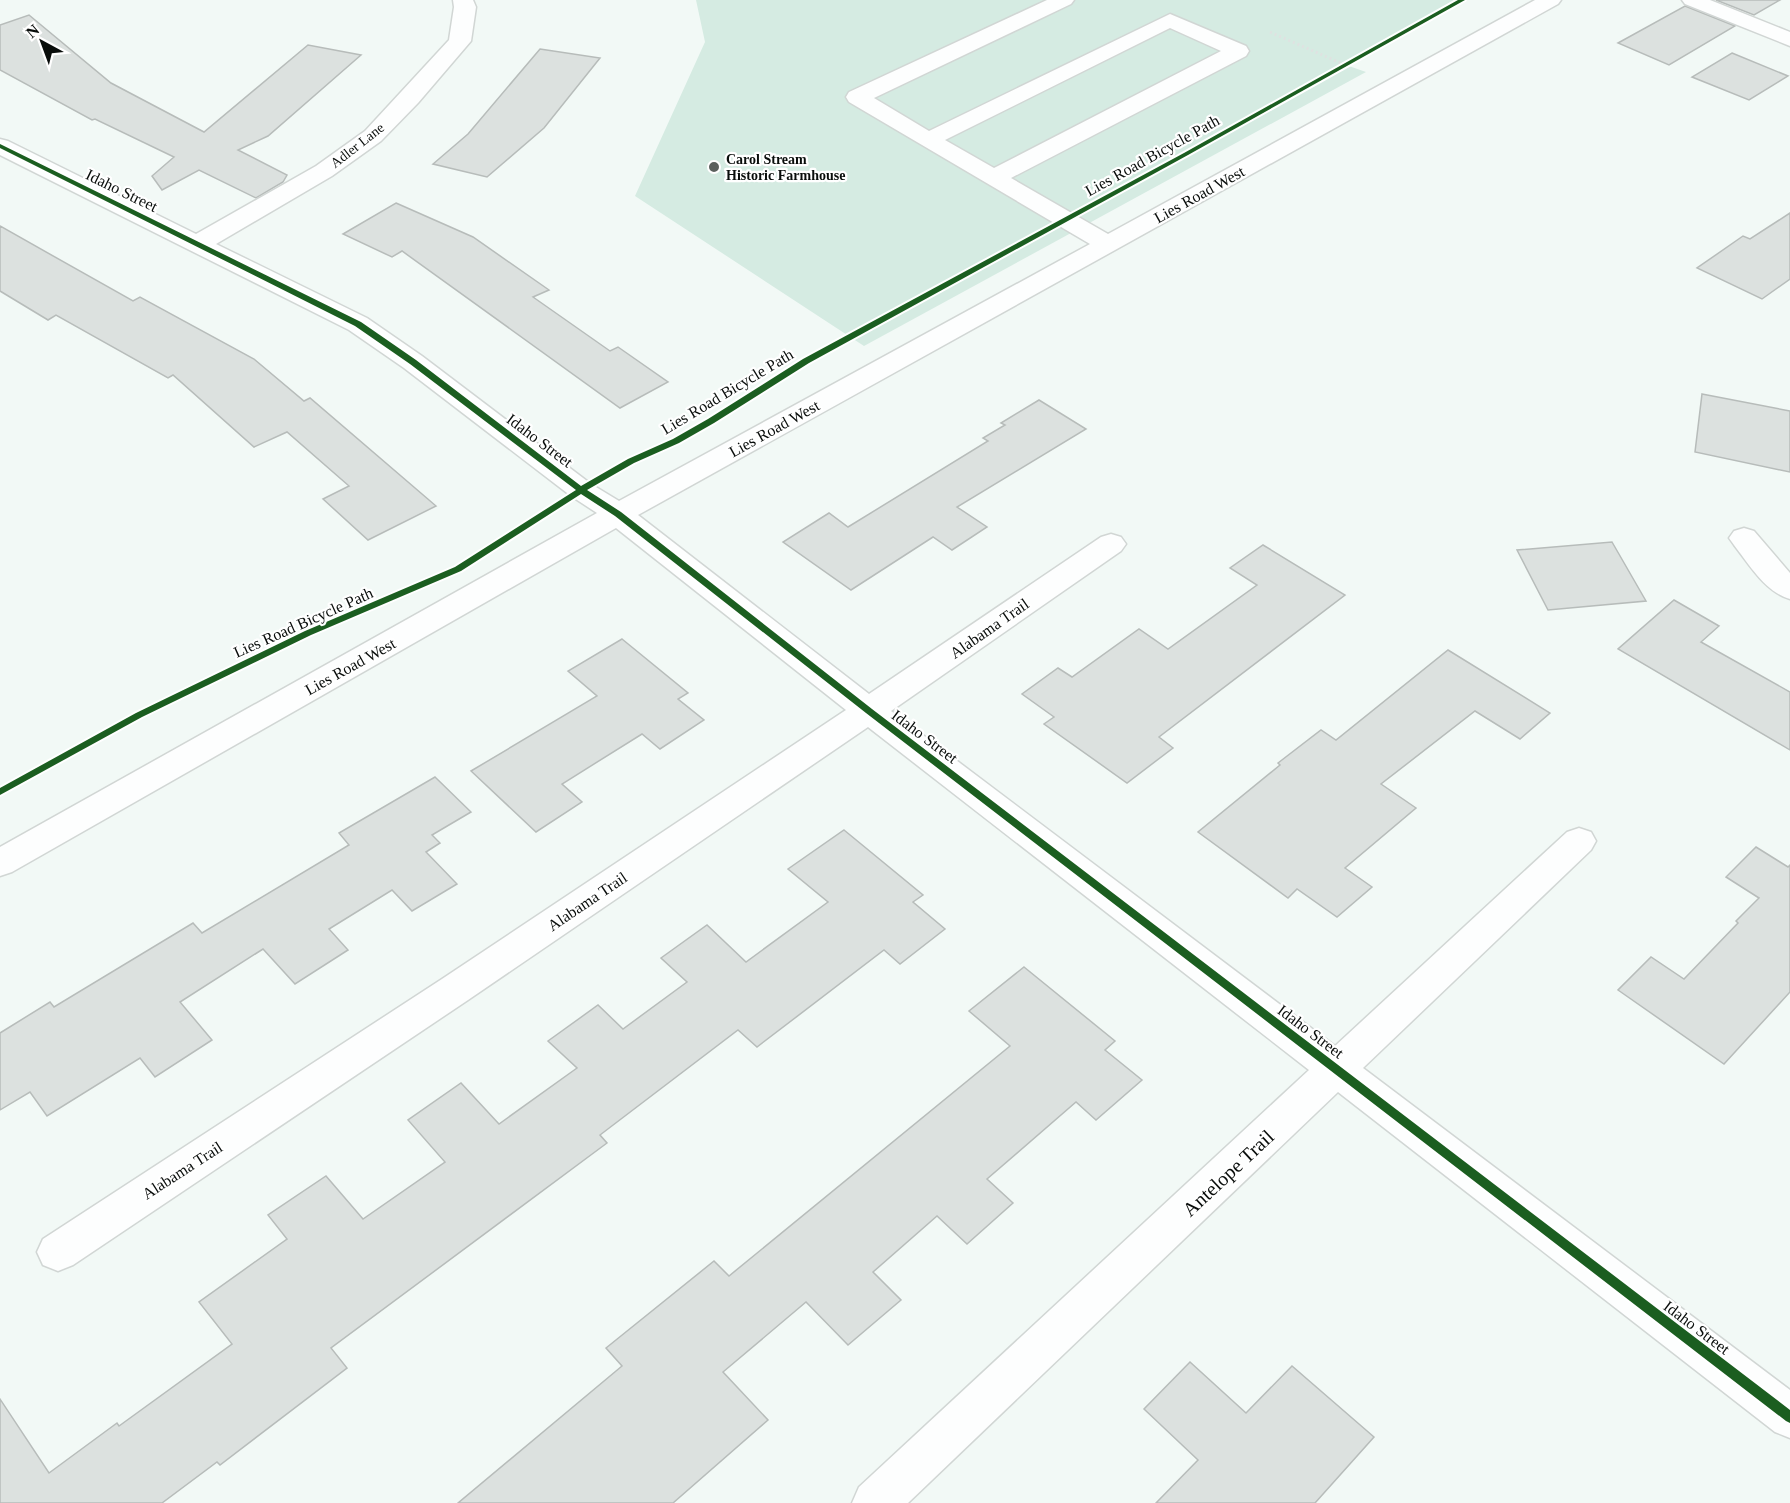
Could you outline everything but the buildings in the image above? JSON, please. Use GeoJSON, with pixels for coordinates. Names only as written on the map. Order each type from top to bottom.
{"type":"FeatureCollection","features":[{"type":"Feature","properties":{"kind":"street","name":"Adler Lane"},"geometry":{"type":"LineString","coordinates":[[197,244],[324,171],[373,136],[460,41],[465,7],[463,0]]}},
{"type":"Feature","properties":{"kind":"street"},"geometry":{"type":"LineString","coordinates":[[1064,0],[857,97],[1108,244]]}},
{"type":"Feature","properties":{"kind":"street","name":"Lies Road West"},"geometry":{"type":"LineString","coordinates":[[0,863],[618,514],[1551,0]]}},
{"type":"Feature","properties":{"kind":"street"},"geometry":{"type":"LineString","coordinates":[[1692,0],[1790,40]]}},
{"type":"Feature","properties":{"kind":"street"},"geometry":{"type":"LineString","coordinates":[[928,140],[1170,20],[1238,51],[993,178]]}},
{"type":"Feature","properties":{"kind":"street","name":"Idaho Street"},"geometry":{"type":"LineString","coordinates":[[0,146],[358,324],[413,362],[581,490],[618,514],[869,711],[1790,1417]]}},
{"type":"Feature","properties":{"kind":"street"},"geometry":{"type":"LineString","coordinates":[[1744,538],[1778,579],[1790,589]]}},
{"type":"Feature","properties":{"kind":"street","name":"Alabama Trail"},"geometry":{"type":"LineString","coordinates":[[58,1252],[384,1038],[869,711],[1111,544]]}},
{"type":"Feature","properties":{"kind":"street","name":"Antelope Trail"},"geometry":{"type":"LineString","coordinates":[[875,1503],[1579,841]]}},
{"type":"Feature","properties":{"kind":"path"},"geometry":{"type":"LineString","coordinates":[[1335,71],[1355,60]]}},
{"type":"Feature","properties":{"kind":"green space"},"geometry":{"type":"Polygon","coordinates":[[[696,0],[1457,0],[1346,65],[1366,72],[864,346],[635,196],[705,42],[696,0]]]}},
{"type":"Feature","properties":{"kind":"cycle path","name":"Lies Road Bicycle Path"},"geometry":{"type":"LineString","coordinates":[[0,792],[139,715],[308,633],[458,569],[581,490],[631,461],[676,441],[711,421],[806,361],[1186,154],[1462,0]]}},
{"type":"Feature","properties":{"kind":"cycle path"},"geometry":{"type":"LineString","coordinates":[[0,146],[358,324],[413,362],[581,490],[618,514],[869,711],[1790,1417]]}},
{"type":"Feature","properties":{"kind":"place","name":"Carol Stream Historic Farmhouse"},"geometry":{"type":"Point","coordinates":[714,167]}}]}
